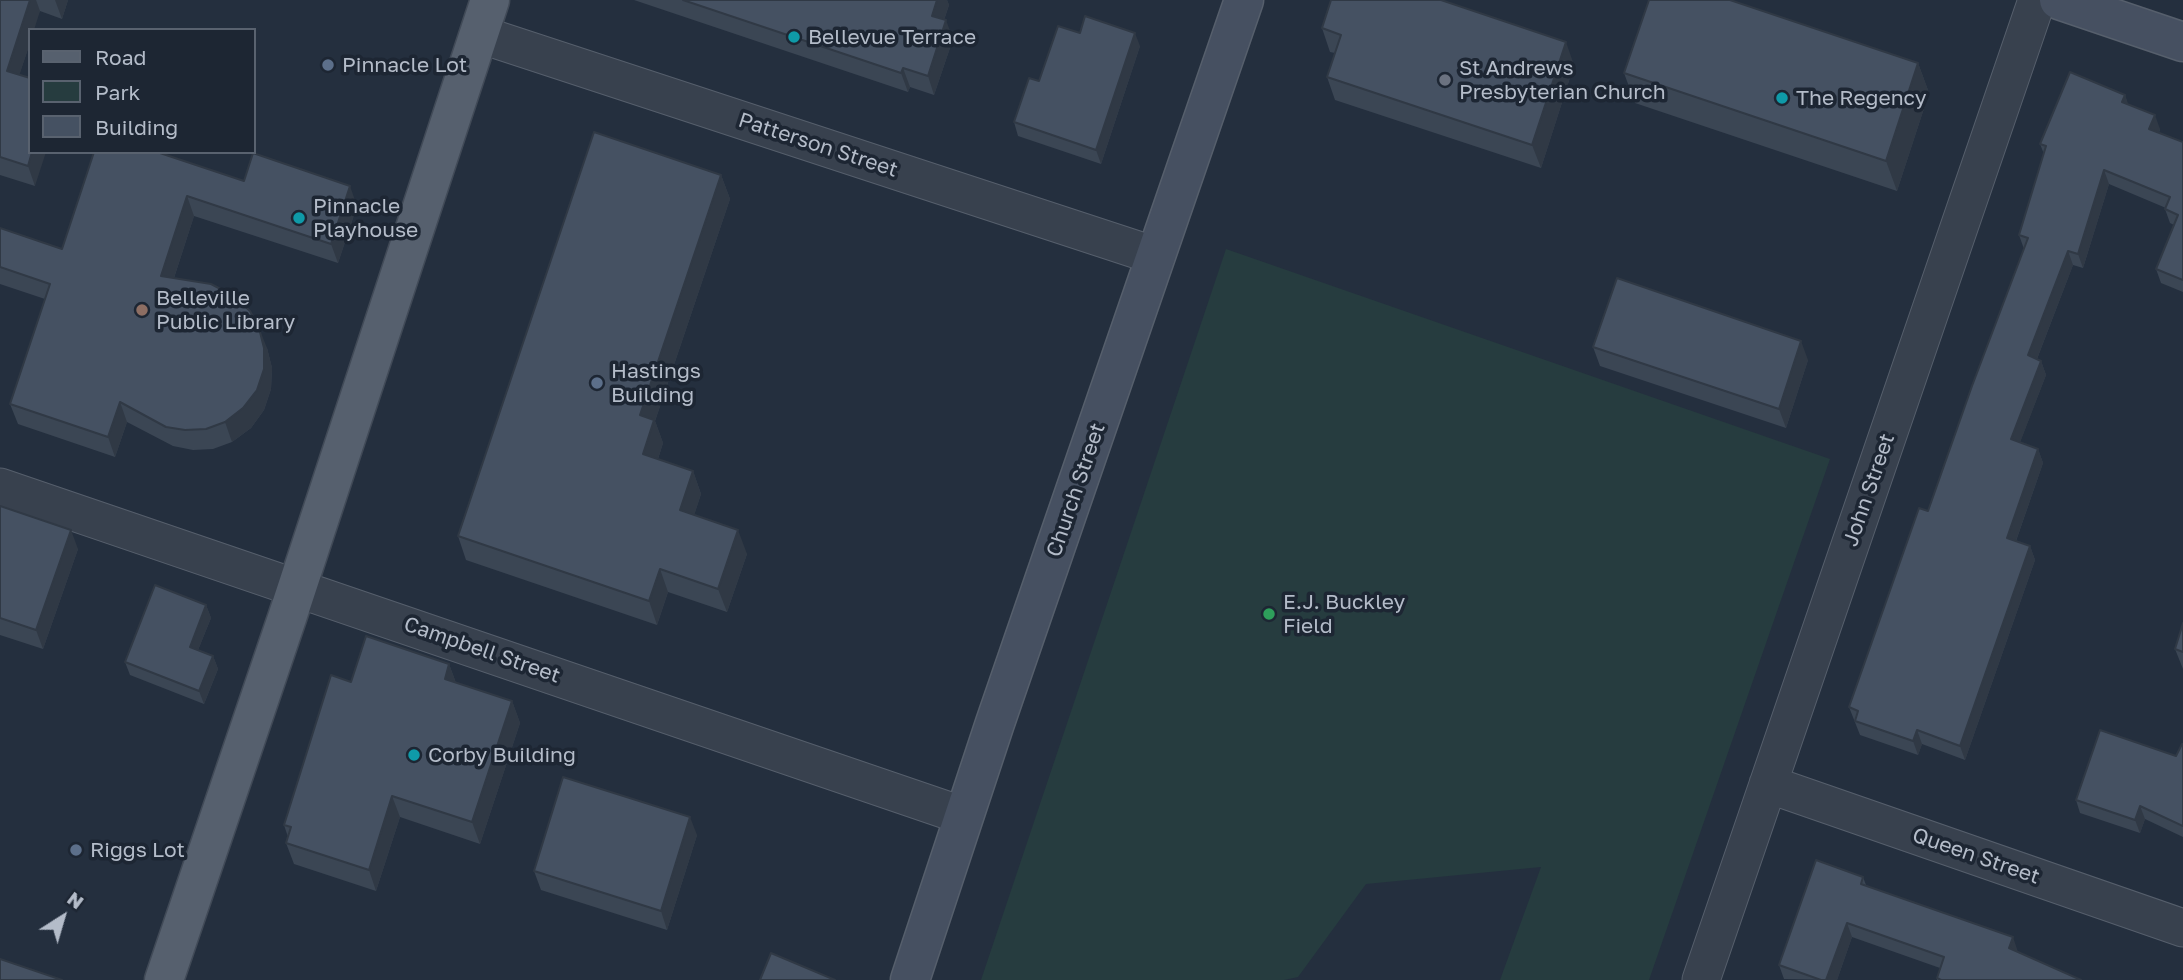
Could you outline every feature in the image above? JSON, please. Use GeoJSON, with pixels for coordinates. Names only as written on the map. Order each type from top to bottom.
{"type":"FeatureCollection","features":[{"type":"Feature","properties":{"kind":"main road"},"geometry":{"type":"LineString","coordinates":[[164,980],[485,17]]}},
{"type":"Feature","properties":{"kind":"street","name":"Church Street"},"geometry":{"type":"LineString","coordinates":[[909,980],[1244,0]]}},
{"type":"Feature","properties":{"kind":"street","name":"John Street"},"geometry":{"type":"LineString","coordinates":[[1701,980],[2037,0]]}},
{"type":"Feature","properties":{"kind":"street"},"geometry":{"type":"LineString","coordinates":[[2059,0],[2183,42]]}},
{"type":"Feature","properties":{"kind":"street","name":"Patterson Street"},"geometry":{"type":"LineString","coordinates":[[485,17],[1156,256]]}},
{"type":"Feature","properties":{"kind":"street","name":"Campbell Street"},"geometry":{"type":"LineString","coordinates":[[0,487],[964,816]]}},
{"type":"Feature","properties":{"kind":"street","name":"Queen Street"},"geometry":{"type":"LineString","coordinates":[[1768,784],[2183,928]]}},
{"type":"Feature","properties":{"kind":"green space"},"geometry":{"type":"Polygon","coordinates":[[[1226,249],[1830,459],[1649,980],[1500,980],[1541,867],[1366,884],[1298,977],[1284,980],[981,980],[1226,249]]]}},
{"type":"Feature","properties":{"kind":"building"},"geometry":{"type":"Polygon","coordinates":[[[0,0],[30,0],[7,71],[28,77],[28,154],[31,154],[28,166],[0,157],[0,0]]]}},
{"type":"Feature","properties":{"kind":"building"},"geometry":{"type":"Polygon","coordinates":[[[683,0],[937,0],[932,16],[946,20],[928,76],[903,68],[901,73],[683,0]]]}},
{"type":"Feature","properties":{"kind":"building","name":"St Andrews Presbyterian Church"},"geometry":{"type":"Polygon","coordinates":[[[1331,0],[1441,0],[1566,42],[1532,145],[1327,77],[1341,35],[1322,28],[1331,0]]]}},
{"type":"Feature","properties":{"kind":"building","name":"The Regency"},"geometry":{"type":"Polygon","coordinates":[[[1649,0],[1730,0],[1918,63],[1886,161],[1624,73],[1649,0]]]}},
{"type":"Feature","properties":{"kind":"building"},"geometry":{"type":"Polygon","coordinates":[[[1085,16],[1135,33],[1096,150],[1014,122],[1029,78],[1039,81],[1058,26],[1080,33],[1085,16]]]}},
{"type":"Feature","properties":{"kind":"building"},"geometry":{"type":"Polygon","coordinates":[[[2070,72],[2125,95],[2122,102],[2155,115],[2149,129],[2183,142],[2183,280],[2156,269],[2178,215],[2165,209],[2170,197],[2104,170],[2078,254],[2068,251],[2028,355],[2041,361],[2011,439],[2038,449],[2007,538],[2030,546],[1960,746],[1917,730],[1913,741],[1855,721],[1858,711],[1849,707],[1919,508],[1928,511],[2028,238],[2019,235],[2046,146],[2040,144],[2070,72]]]}},
{"type":"Feature","properties":{"kind":"building","name":"Hastings Building"},"geometry":{"type":"Polygon","coordinates":[[[594,132],[721,175],[640,415],[654,420],[643,454],[693,471],[680,510],[738,530],[718,589],[660,569],[649,601],[458,536],[594,132]]]}},
{"type":"Feature","properties":{"kind":"building","name":"Belleville Public Library"},"geometry":{"type":"Polygon","coordinates":[[[93,154],[163,154],[244,181],[253,154],[256,154],[350,186],[331,244],[187,196],[161,276],[211,284],[232,295],[250,311],[259,328],[264,348],[264,369],[257,390],[243,408],[225,422],[206,429],[166,427],[120,402],[108,437],[10,404],[50,284],[0,267],[0,228],[62,249],[93,154]]]}},
{"type":"Feature","properties":{"kind":"building"},"geometry":{"type":"Polygon","coordinates":[[[1617,278],[1801,341],[1779,409],[1593,347],[1617,278]]]}},
{"type":"Feature","properties":{"kind":"building"},"geometry":{"type":"Polygon","coordinates":[[[0,506],[71,530],[36,630],[0,618],[0,506]]]}},
{"type":"Feature","properties":{"kind":"building"},"geometry":{"type":"Polygon","coordinates":[[[155,585],[206,605],[190,647],[213,656],[199,691],[125,662],[155,585]]]}},
{"type":"Feature","properties":{"kind":"building"},"geometry":{"type":"Polygon","coordinates":[[[2183,623],[2183,652],[2175,649],[2183,623]]]}},
{"type":"Feature","properties":{"kind":"building","name":"Corby Building"},"geometry":{"type":"Polygon","coordinates":[[[366,636],[449,664],[445,679],[512,701],[472,822],[392,796],[369,870],[286,843],[291,827],[284,825],[331,675],[351,682],[366,636]]]}},
{"type":"Feature","properties":{"kind":"building"},"geometry":{"type":"Polygon","coordinates":[[[2100,730],[2176,756],[2183,744],[2183,826],[2140,806],[2135,820],[2076,800],[2100,730]]]}},
{"type":"Feature","properties":{"kind":"building"},"geometry":{"type":"Polygon","coordinates":[[[563,777],[690,817],[661,911],[534,871],[563,777]]]}},
{"type":"Feature","properties":{"kind":"building"},"geometry":{"type":"Polygon","coordinates":[[[1816,860],[1863,877],[1861,884],[2013,937],[2009,948],[2081,980],[1941,980],[1937,978],[1944,957],[1847,923],[1826,980],[1779,965],[1816,860]]]}},
{"type":"Feature","properties":{"kind":"building"},"geometry":{"type":"Polygon","coordinates":[[[771,953],[835,980],[760,980],[771,953]]]}},
{"type":"Feature","properties":{"kind":"building"},"geometry":{"type":"Polygon","coordinates":[[[0,959],[62,980],[0,980],[0,959]]]}},
{"type":"Feature","properties":{"kind":"place","name":"Bellevue Terrace"},"geometry":{"type":"Point","coordinates":[794,37]}},
{"type":"Feature","properties":{"kind":"place","name":"Pinnacle Lot"},"geometry":{"type":"Point","coordinates":[328,65]}},
{"type":"Feature","properties":{"kind":"place","name":"St Andrews Presbyterian Church"},"geometry":{"type":"Point","coordinates":[1445,80]}},
{"type":"Feature","properties":{"kind":"place","name":"The Regency"},"geometry":{"type":"Point","coordinates":[1782,98]}},
{"type":"Feature","properties":{"kind":"place","name":"Pinnacle Playhouse"},"geometry":{"type":"Point","coordinates":[299,218]}},
{"type":"Feature","properties":{"kind":"place","name":"Belleville Public Library"},"geometry":{"type":"Point","coordinates":[142,310]}},
{"type":"Feature","properties":{"kind":"place","name":"Hastings Building"},"geometry":{"type":"Point","coordinates":[597,383]}},
{"type":"Feature","properties":{"kind":"place","name":"E.J. Buckley Field"},"geometry":{"type":"Point","coordinates":[1269,614]}},
{"type":"Feature","properties":{"kind":"place","name":"Corby Building"},"geometry":{"type":"Point","coordinates":[414,755]}},
{"type":"Feature","properties":{"kind":"place","name":"Riggs Lot"},"geometry":{"type":"Point","coordinates":[76,850]}}]}
